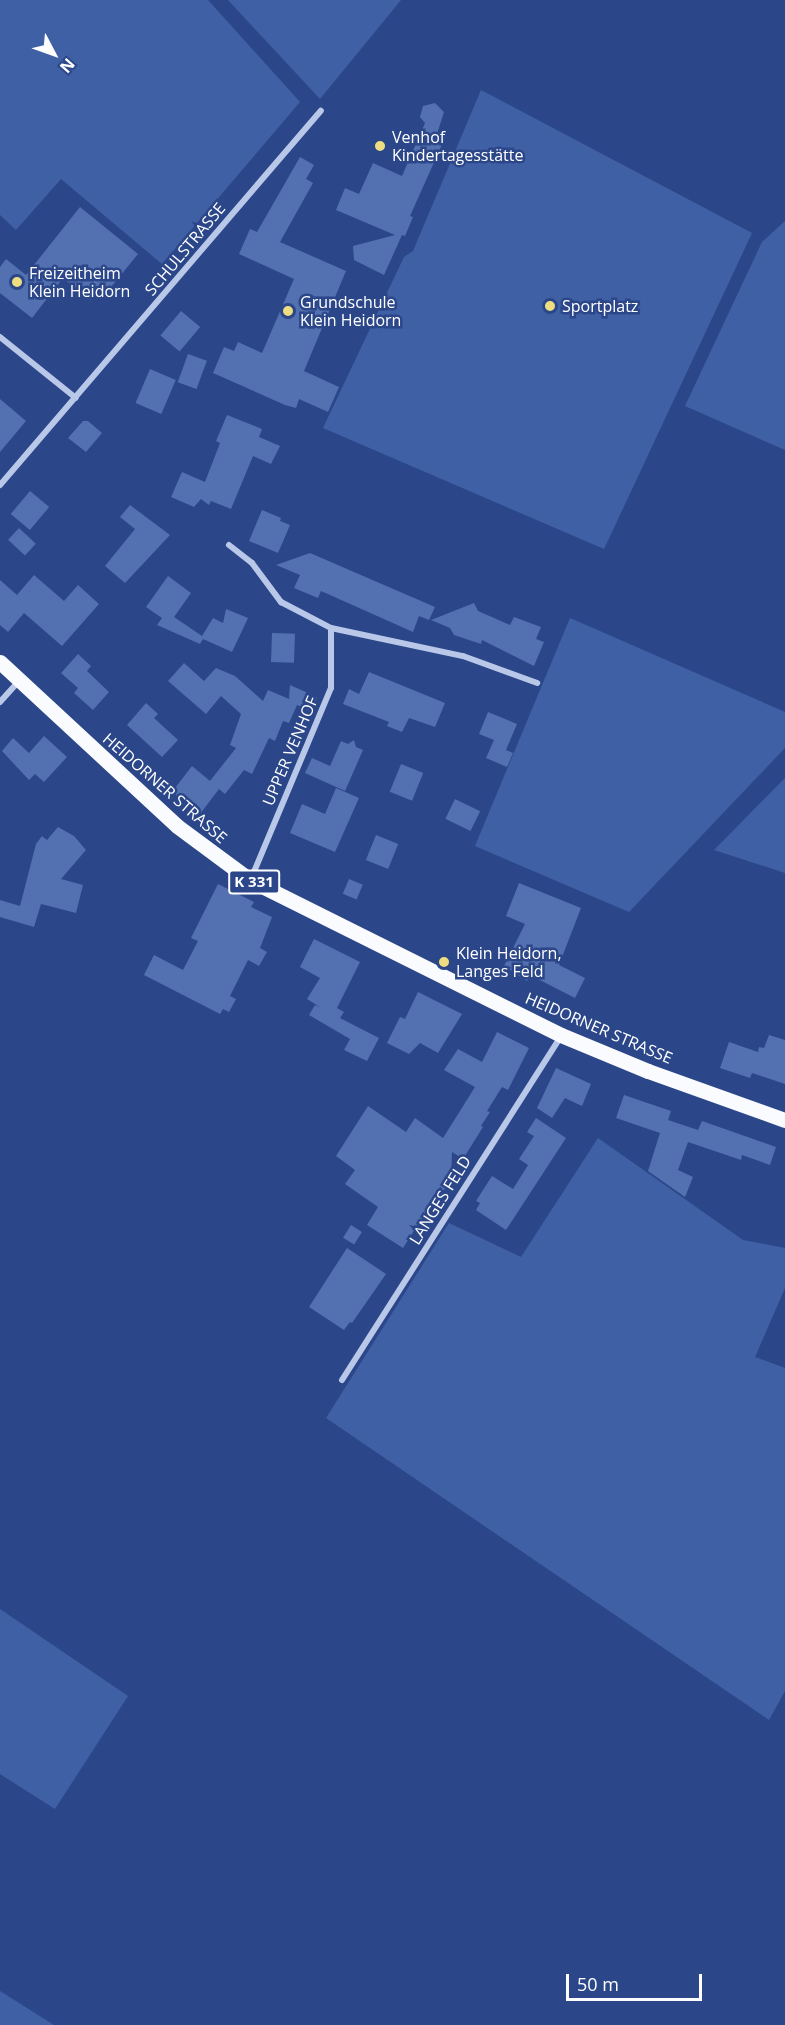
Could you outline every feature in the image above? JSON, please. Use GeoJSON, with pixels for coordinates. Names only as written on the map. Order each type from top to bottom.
{"type":"FeatureCollection","features":[{"type":"Feature","properties":{"kind":"main road","name":"HEIDORNER STRASSE"},"geometry":{"type":"LineString","coordinates":[[0,662],[177,826],[250,880],[561,1035],[648,1071],[785,1120]]}},
{"type":"Feature","properties":{"kind":"street","name":"SCHULSTRASSE"},"geometry":{"type":"LineString","coordinates":[[0,485],[321,111]]}},
{"type":"Feature","properties":{"kind":"street"},"geometry":{"type":"LineString","coordinates":[[0,337],[76,398]]}},
{"type":"Feature","properties":{"kind":"street"},"geometry":{"type":"LineString","coordinates":[[229,545],[252,562],[281,602],[331,628],[463,656],[537,683]]}},
{"type":"Feature","properties":{"kind":"street","name":"UPPER VENHOF"},"geometry":{"type":"LineString","coordinates":[[250,880],[331,688],[331,628]]}},
{"type":"Feature","properties":{"kind":"street"},"geometry":{"type":"LineString","coordinates":[[0,702],[19,681]]}},
{"type":"Feature","properties":{"kind":"street","name":"LANGES FELD"},"geometry":{"type":"LineString","coordinates":[[342,1380],[561,1035]]}},
{"type":"Feature","properties":{"kind":"shaded area"},"geometry":{"type":"Polygon","coordinates":[[[0,0],[208,0],[300,102],[162,264],[61,179],[16,230],[0,215],[0,0]]]}},
{"type":"Feature","properties":{"kind":"shaded area"},"geometry":{"type":"Polygon","coordinates":[[[228,0],[401,0],[320,99],[228,0]]]}},
{"type":"Feature","properties":{"kind":"shaded area","name":"Sportplatz"},"geometry":{"type":"Polygon","coordinates":[[[481,90],[752,233],[604,549],[323,428],[404,257],[413,251],[481,90]]]}},
{"type":"Feature","properties":{"kind":"shaded area"},"geometry":{"type":"Polygon","coordinates":[[[785,221],[785,450],[685,406],[762,242],[785,221]]]}},
{"type":"Feature","properties":{"kind":"shaded area"},"geometry":{"type":"Polygon","coordinates":[[[570,618],[785,712],[785,748],[629,912],[475,846],[570,618]]]}},
{"type":"Feature","properties":{"kind":"shaded area"},"geometry":{"type":"Polygon","coordinates":[[[785,778],[785,873],[714,850],[785,778]]]}},
{"type":"Feature","properties":{"kind":"shaded area"},"geometry":{"type":"Polygon","coordinates":[[[598,1138],[743,1240],[785,1248],[785,1288],[755,1357],[785,1368],[785,1691],[769,1720],[326,1418],[449,1223],[521,1257],[598,1138]]]}},
{"type":"Feature","properties":{"kind":"shaded area"},"geometry":{"type":"Polygon","coordinates":[[[0,1609],[128,1696],[55,1809],[0,1774],[0,1609]]]}},
{"type":"Feature","properties":{"kind":"shaded area"},"geometry":{"type":"Polygon","coordinates":[[[0,1991],[54,2025],[0,2025],[0,1991]]]}},
{"type":"Feature","properties":{"kind":"building"},"geometry":{"type":"Polygon","coordinates":[[[435,103],[444,112],[437,134],[445,138],[410,216],[413,217],[405,236],[402,235],[384,275],[354,260],[353,246],[395,235],[336,210],[345,188],[359,194],[373,163],[402,176],[425,123],[420,117],[423,106],[435,103]]]}},
{"type":"Feature","properties":{"kind":"building"},"geometry":{"type":"Polygon","coordinates":[[[300,157],[314,165],[306,179],[313,183],[280,242],[346,271],[304,371],[339,387],[328,412],[299,399],[296,408],[285,405],[213,373],[224,347],[234,351],[238,342],[262,353],[294,279],[239,254],[250,229],[257,232],[300,157]]]}},
{"type":"Feature","properties":{"kind":"building"},"geometry":{"type":"Polygon","coordinates":[[[80,207],[138,254],[107,292],[101,287],[90,300],[63,278],[32,318],[0,293],[0,267],[6,259],[26,275],[80,207]]]}},
{"type":"Feature","properties":{"kind":"building"},"geometry":{"type":"Polygon","coordinates":[[[181,311],[200,327],[180,352],[160,336],[181,311]]]}},
{"type":"Feature","properties":{"kind":"building"},"geometry":{"type":"Polygon","coordinates":[[[188,354],[207,361],[197,389],[178,382],[188,354]]]}},
{"type":"Feature","properties":{"kind":"building"},"geometry":{"type":"Polygon","coordinates":[[[150,369],[176,380],[161,414],[136,403],[150,369]]]}},
{"type":"Feature","properties":{"kind":"building"},"geometry":{"type":"Polygon","coordinates":[[[0,399],[26,421],[0,452],[0,399]]]}},
{"type":"Feature","properties":{"kind":"building"},"geometry":{"type":"Polygon","coordinates":[[[227,415],[262,429],[259,437],[280,446],[271,464],[253,456],[231,509],[211,501],[209,505],[201,499],[194,507],[171,497],[182,472],[205,482],[220,443],[216,441],[227,415]]]}},
{"type":"Feature","properties":{"kind":"building"},"geometry":{"type":"Polygon","coordinates":[[[83,421],[88,421],[102,433],[86,452],[68,438],[83,421]]]}},
{"type":"Feature","properties":{"kind":"building"},"geometry":{"type":"Polygon","coordinates":[[[30,491],[49,507],[30,530],[11,514],[30,491]]]}},
{"type":"Feature","properties":{"kind":"building"},"geometry":{"type":"Polygon","coordinates":[[[130,505],[170,535],[125,583],[105,566],[135,529],[120,517],[130,505]]]}},
{"type":"Feature","properties":{"kind":"building"},"geometry":{"type":"Polygon","coordinates":[[[262,510],[281,518],[280,521],[290,525],[278,553],[249,541],[262,510]]]}},
{"type":"Feature","properties":{"kind":"building"},"geometry":{"type":"Polygon","coordinates":[[[19,528],[36,544],[25,555],[8,540],[19,528]]]}},
{"type":"Feature","properties":{"kind":"building"},"geometry":{"type":"Polygon","coordinates":[[[310,553],[435,607],[429,620],[419,616],[413,632],[321,591],[318,598],[294,588],[300,575],[276,565],[310,553]]]}},
{"type":"Feature","properties":{"kind":"building"},"geometry":{"type":"Polygon","coordinates":[[[34,575],[64,601],[78,585],[99,604],[62,646],[24,613],[8,632],[0,625],[0,580],[17,595],[34,575]]]}},
{"type":"Feature","properties":{"kind":"building"},"geometry":{"type":"Polygon","coordinates":[[[168,576],[191,593],[174,617],[202,636],[213,618],[223,623],[226,609],[248,618],[232,652],[203,639],[200,644],[157,625],[162,618],[146,607],[168,576]]]}},
{"type":"Feature","properties":{"kind":"building"},"geometry":{"type":"Polygon","coordinates":[[[474,603],[478,611],[510,625],[514,617],[541,627],[536,639],[544,642],[534,666],[482,640],[481,644],[454,635],[450,628],[431,620],[474,603]]]}},
{"type":"Feature","properties":{"kind":"building"},"geometry":{"type":"Polygon","coordinates":[[[272,633],[295,634],[294,663],[271,662],[272,633]]]}},
{"type":"Feature","properties":{"kind":"building"},"geometry":{"type":"Polygon","coordinates":[[[78,654],[91,666],[87,671],[109,692],[93,710],[74,693],[78,688],[61,673],[78,654]]]}},
{"type":"Feature","properties":{"kind":"building"},"geometry":{"type":"Polygon","coordinates":[[[184,663],[204,681],[216,668],[235,676],[263,701],[268,690],[289,699],[290,685],[317,697],[311,711],[297,705],[289,723],[283,721],[275,741],[269,738],[252,774],[244,770],[225,794],[219,789],[200,814],[172,792],[192,766],[210,781],[236,748],[230,745],[241,714],[221,696],[206,714],[168,681],[184,663]]]}},
{"type":"Feature","properties":{"kind":"building"},"geometry":{"type":"Polygon","coordinates":[[[369,672],[445,703],[435,727],[409,718],[402,732],[387,726],[389,722],[343,704],[349,689],[359,694],[369,672]]]}},
{"type":"Feature","properties":{"kind":"building"},"geometry":{"type":"Polygon","coordinates":[[[146,703],[158,714],[154,718],[178,740],[162,757],[127,725],[146,703]]]}},
{"type":"Feature","properties":{"kind":"building"},"geometry":{"type":"Polygon","coordinates":[[[488,712],[517,724],[506,750],[513,753],[507,767],[486,758],[494,740],[479,734],[488,712]]]}},
{"type":"Feature","properties":{"kind":"building"},"geometry":{"type":"Polygon","coordinates":[[[44,736],[67,757],[44,782],[35,774],[29,780],[2,751],[13,738],[29,753],[44,736]]]}},
{"type":"Feature","properties":{"kind":"building"},"geometry":{"type":"Polygon","coordinates":[[[354,740],[356,747],[363,750],[345,791],[305,773],[312,758],[330,766],[341,741],[348,744],[354,740]]]}},
{"type":"Feature","properties":{"kind":"building"},"geometry":{"type":"Polygon","coordinates":[[[401,764],[423,773],[412,801],[390,792],[401,764]]]}},
{"type":"Feature","properties":{"kind":"building"},"geometry":{"type":"Polygon","coordinates":[[[336,788],[359,798],[335,852],[290,833],[302,804],[325,814],[336,788]]]}},
{"type":"Feature","properties":{"kind":"building"},"geometry":{"type":"Polygon","coordinates":[[[455,799],[480,811],[471,831],[445,819],[455,799]]]}},
{"type":"Feature","properties":{"kind":"building"},"geometry":{"type":"Polygon","coordinates":[[[58,827],[74,836],[86,850],[61,879],[83,885],[76,913],[41,904],[34,927],[0,917],[0,900],[20,906],[36,844],[42,836],[47,840],[58,827]]]}},
{"type":"Feature","properties":{"kind":"building"},"geometry":{"type":"Polygon","coordinates":[[[376,835],[398,844],[388,869],[366,860],[376,835]]]}},
{"type":"Feature","properties":{"kind":"building"},"geometry":{"type":"Polygon","coordinates":[[[349,879],[363,885],[357,900],[343,894],[349,879]]]}},
{"type":"Feature","properties":{"kind":"building"},"geometry":{"type":"Polygon","coordinates":[[[519,883],[581,908],[559,965],[585,978],[575,998],[530,975],[527,981],[504,966],[525,924],[506,916],[519,883]]]}},
{"type":"Feature","properties":{"kind":"building"},"geometry":{"type":"Polygon","coordinates":[[[218,884],[254,902],[251,907],[272,917],[260,948],[267,952],[259,966],[248,960],[230,996],[236,999],[229,1012],[223,1009],[220,1014],[144,975],[154,955],[183,970],[198,941],[191,938],[218,884]]]}},
{"type":"Feature","properties":{"kind":"building"},"geometry":{"type":"Polygon","coordinates":[[[314,939],[360,962],[337,1008],[344,1012],[340,1018],[379,1038],[367,1061],[344,1050],[350,1039],[309,1015],[315,1005],[320,1007],[307,999],[320,978],[300,967],[314,939]]]}},
{"type":"Feature","properties":{"kind":"building"},"geometry":{"type":"Polygon","coordinates":[[[418,992],[462,1014],[438,1053],[420,1043],[409,1054],[387,1043],[400,1017],[405,1019],[418,992]]]}},
{"type":"Feature","properties":{"kind":"building"},"geometry":{"type":"Polygon","coordinates":[[[497,1032],[529,1048],[508,1090],[502,1087],[487,1111],[490,1112],[481,1126],[483,1127],[463,1159],[452,1152],[451,1184],[436,1196],[403,1248],[367,1225],[378,1207],[345,1184],[355,1170],[336,1156],[368,1106],[406,1132],[415,1118],[443,1138],[475,1087],[444,1070],[458,1049],[482,1062],[497,1032]]]}},
{"type":"Feature","properties":{"kind":"building"},"geometry":{"type":"Polygon","coordinates":[[[769,1035],[785,1040],[785,1084],[752,1073],[750,1078],[720,1068],[729,1042],[758,1052],[759,1047],[764,1048],[769,1035]]]}},
{"type":"Feature","properties":{"kind":"building"},"geometry":{"type":"Polygon","coordinates":[[[556,1068],[591,1084],[582,1106],[565,1098],[552,1118],[537,1108],[556,1068]]]}},
{"type":"Feature","properties":{"kind":"building"},"geometry":{"type":"Polygon","coordinates":[[[624,1095],[671,1111],[668,1120],[698,1130],[702,1121],[776,1147],[770,1165],[742,1155],[741,1160],[688,1142],[678,1170],[693,1177],[685,1197],[648,1171],[660,1133],[616,1118],[624,1095]]]}},
{"type":"Feature","properties":{"kind":"building"},"geometry":{"type":"Polygon","coordinates":[[[536,1118],[566,1138],[506,1230],[476,1210],[480,1203],[476,1201],[492,1176],[513,1189],[528,1165],[519,1159],[534,1136],[527,1132],[536,1118]]]}},
{"type":"Feature","properties":{"kind":"building"},"geometry":{"type":"Polygon","coordinates":[[[351,1225],[362,1232],[354,1245],[343,1238],[351,1225]]]}},
{"type":"Feature","properties":{"kind":"building"},"geometry":{"type":"Polygon","coordinates":[[[347,1248],[386,1274],[352,1323],[350,1322],[344,1330],[309,1307],[347,1248]]]}},
{"type":"Feature","properties":{"kind":"place","name":"Venhof Kindertagesstätte"},"geometry":{"type":"Point","coordinates":[380,146]}},
{"type":"Feature","properties":{"kind":"place","name":"Freizeitheim Klein Heidorn"},"geometry":{"type":"Point","coordinates":[17,282]}},
{"type":"Feature","properties":{"kind":"place","name":"Sportplatz"},"geometry":{"type":"Point","coordinates":[550,306]}},
{"type":"Feature","properties":{"kind":"place","name":"Grundschule Klein Heidorn"},"geometry":{"type":"Point","coordinates":[288,311]}},
{"type":"Feature","properties":{"kind":"place","name":"Klein Heidorn, Langes Feld"},"geometry":{"type":"Point","coordinates":[444,962]}}]}
